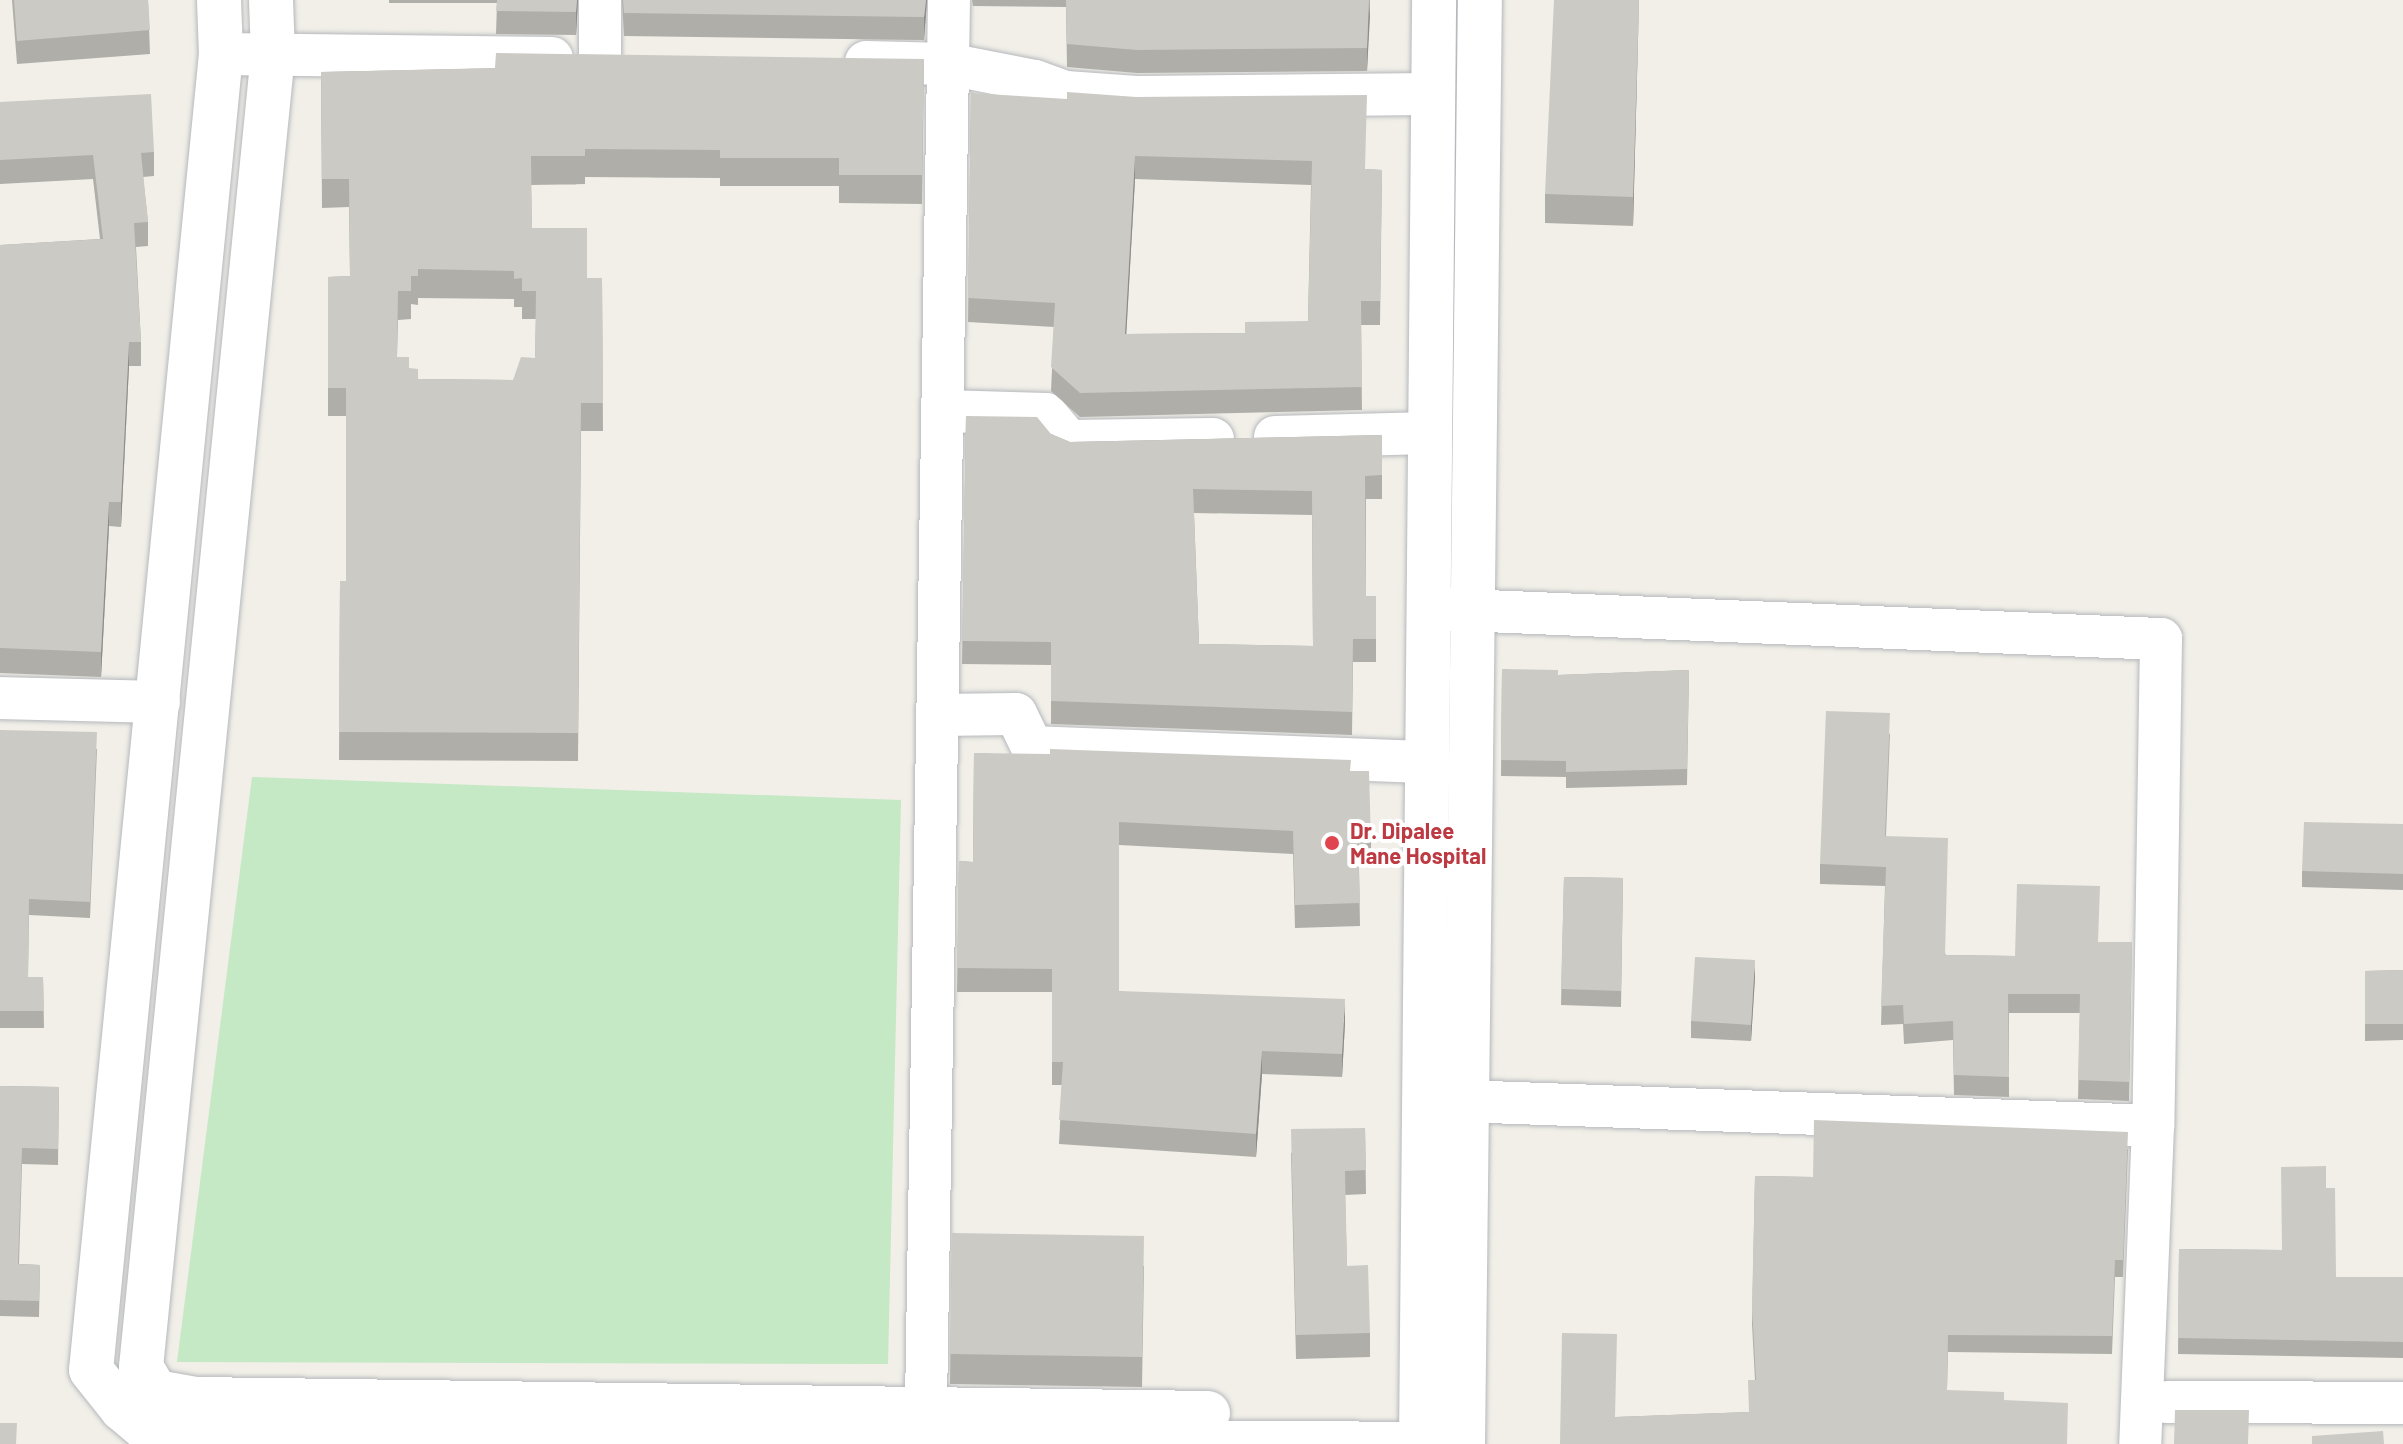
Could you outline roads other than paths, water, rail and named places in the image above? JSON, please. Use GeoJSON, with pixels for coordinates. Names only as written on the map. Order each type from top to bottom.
{"type":"FeatureCollection","features":[{"type":"Feature","properties":{"kind":"street"},"geometry":{"type":"LineString","coordinates":[[219,0],[221,54],[91,1370],[121,1426],[191,1438],[1442,1435]]}},
{"type":"Feature","properties":{"kind":"street"},"geometry":{"type":"LineString","coordinates":[[271,0],[273,54],[141,1367],[156,1392],[195,1399],[926,1408],[1442,1435]]}},
{"type":"Feature","properties":{"kind":"street"},"geometry":{"type":"LineString","coordinates":[[221,54],[616,59],[600,0]]}},
{"type":"Feature","properties":{"kind":"street"},"geometry":{"type":"LineString","coordinates":[[926,1408],[949,0]]}},
{"type":"Feature","properties":{"kind":"street"},"geometry":{"type":"LineString","coordinates":[[1434,0],[1424,1100],[1442,1435]]}},
{"type":"Feature","properties":{"kind":"street"},"geometry":{"type":"LineString","coordinates":[[1442,1435],[1469,1099],[1480,0]]}},
{"type":"Feature","properties":{"kind":"street"},"geometry":{"type":"LineString","coordinates":[[822,62],[948,64],[1035,81],[1066,92],[1136,97],[1433,94]]}},
{"type":"Feature","properties":{"kind":"street"},"geometry":{"type":"LineString","coordinates":[[943,411],[1046,414],[1069,441],[1430,433]]}},
{"type":"Feature","properties":{"kind":"street"},"geometry":{"type":"LineString","coordinates":[[1429,609],[2161,639],[2153,1126],[2140,1444]]}},
{"type":"Feature","properties":{"kind":"street"},"geometry":{"type":"LineString","coordinates":[[0,698],[159,702]]}},
{"type":"Feature","properties":{"kind":"street"},"geometry":{"type":"LineString","coordinates":[[938,715],[1016,714],[1032,747],[1428,762]]}},
{"type":"Feature","properties":{"kind":"street"},"geometry":{"type":"LineString","coordinates":[[123,1051],[172,1056]]}},
{"type":"Feature","properties":{"kind":"street"},"geometry":{"type":"LineString","coordinates":[[1424,1100],[1469,1099],[2153,1126]]}},
{"type":"Feature","properties":{"kind":"street"},"geometry":{"type":"LineString","coordinates":[[2167,1402],[2403,1403]]}},
{"type":"Feature","properties":{"kind":"place","name":"Dr. Dipalee Mane Hospital"},"geometry":{"type":"Point","coordinates":[1332,843]}}]}
